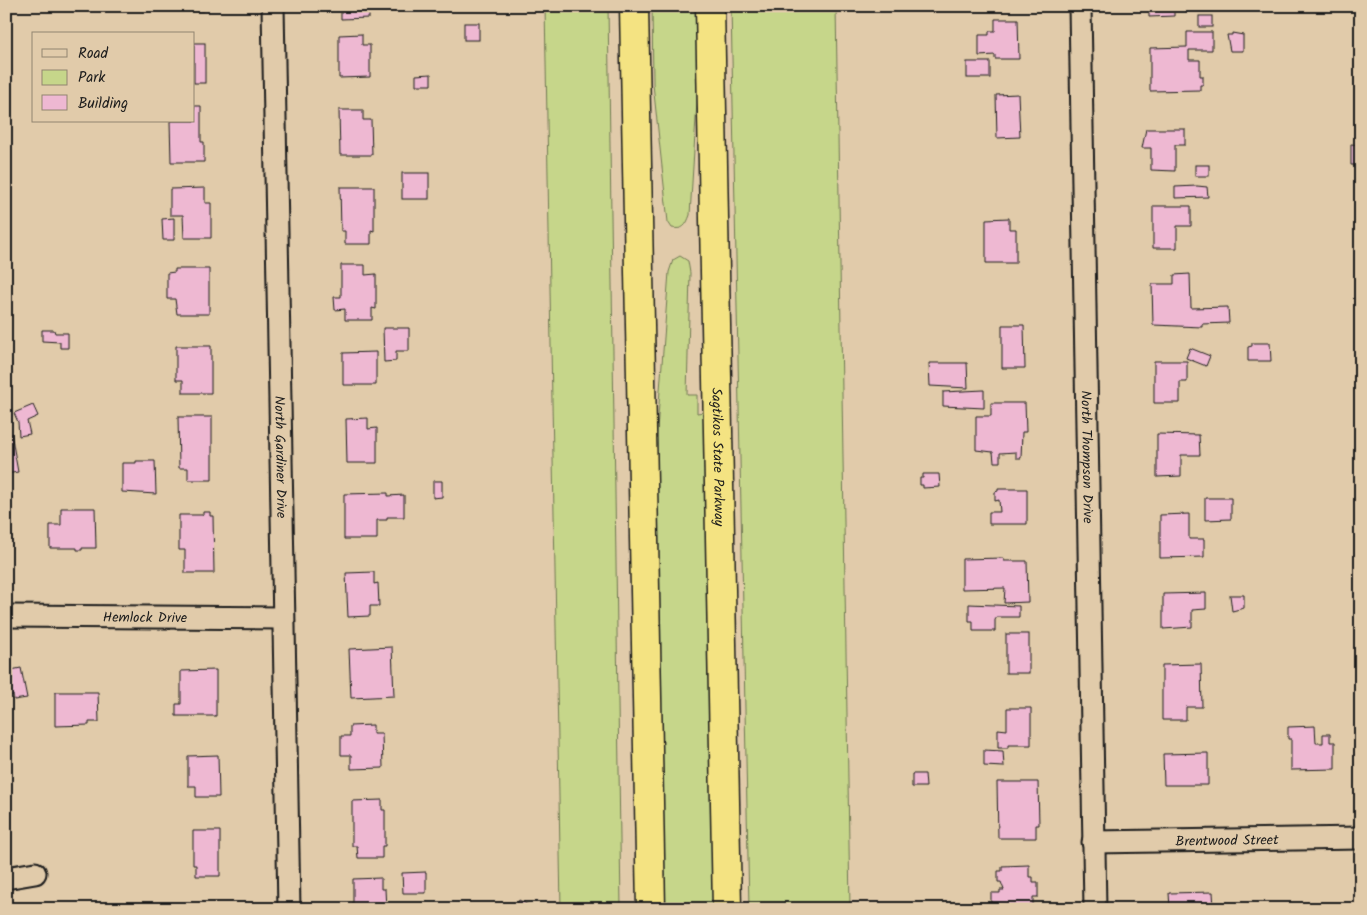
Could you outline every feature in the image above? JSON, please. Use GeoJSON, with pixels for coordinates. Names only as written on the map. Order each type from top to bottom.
{"type":"FeatureCollection","features":[{"type":"Feature","properties":{"kind":"highway"},"geometry":{"type":"LineString","coordinates":[[634,6],[651,909]]}},
{"type":"Feature","properties":{"kind":"highway","name":"Sagtikos State Parkway"},"geometry":{"type":"LineString","coordinates":[[710,6],[727,909]]}},
{"type":"Feature","properties":{"kind":"street","name":"North Gardiner Drive"},"geometry":{"type":"LineString","coordinates":[[273,6],[289,909]]}},
{"type":"Feature","properties":{"kind":"street","name":"North Thompson Drive"},"geometry":{"type":"LineString","coordinates":[[1080,6],[1095,909]]}},
{"type":"Feature","properties":{"kind":"street","name":"Hemlock Drive"},"geometry":{"type":"LineString","coordinates":[[6,616],[283,618]]}},
{"type":"Feature","properties":{"kind":"street","name":"Brentwood Street"},"geometry":{"type":"LineString","coordinates":[[1094,842],[1361,838]]}},
{"type":"Feature","properties":{"kind":"street"},"geometry":{"type":"LineString","coordinates":[[6,878],[35,872]]}},
{"type":"Feature","properties":{"kind":"green space"},"geometry":{"type":"Polygon","coordinates":[[[545,6],[608,6],[621,909],[561,909],[545,6]]]}},
{"type":"Feature","properties":{"kind":"green space"},"geometry":{"type":"Polygon","coordinates":[[[652,6],[698,6],[699,69],[690,215],[681,228],[672,228],[668,222],[653,84],[652,6]]]}},
{"type":"Feature","properties":{"kind":"green space"},"geometry":{"type":"Polygon","coordinates":[[[731,6],[836,6],[850,909],[749,909],[731,6]]]}},
{"type":"Feature","properties":{"kind":"green space"},"geometry":{"type":"Polygon","coordinates":[[[680,256],[688,261],[690,273],[687,395],[697,395],[697,413],[704,412],[714,909],[665,909],[656,443],[669,272],[673,260],[680,256]]]}},
{"type":"Feature","properties":{"kind":"building"},"geometry":{"type":"Polygon","coordinates":[[[175,6],[210,6],[210,8],[204,8],[204,11],[175,11],[175,6]]]}},
{"type":"Feature","properties":{"kind":"building"},"geometry":{"type":"Polygon","coordinates":[[[341,6],[369,6],[369,18],[341,19],[341,6]]]}},
{"type":"Feature","properties":{"kind":"building"},"geometry":{"type":"Polygon","coordinates":[[[1149,6],[1174,6],[1174,16],[1149,17],[1149,6]]]}},
{"type":"Feature","properties":{"kind":"building"},"geometry":{"type":"Polygon","coordinates":[[[1199,16],[1212,16],[1212,27],[1199,27],[1199,16]]]}},
{"type":"Feature","properties":{"kind":"building"},"geometry":{"type":"Polygon","coordinates":[[[995,19],[1018,19],[1019,59],[995,59],[995,55],[979,56],[979,35],[989,35],[989,31],[995,31],[995,19]]]}},
{"type":"Feature","properties":{"kind":"building"},"geometry":{"type":"Polygon","coordinates":[[[464,23],[479,23],[479,40],[464,40],[464,23]]]}},
{"type":"Feature","properties":{"kind":"building"},"geometry":{"type":"Polygon","coordinates":[[[1187,32],[1212,32],[1212,50],[1189,50],[1189,60],[1200,60],[1200,76],[1203,76],[1203,85],[1200,85],[1200,90],[1150,91],[1150,48],[1187,47],[1187,32]]]}},
{"type":"Feature","properties":{"kind":"building"},"geometry":{"type":"Polygon","coordinates":[[[1232,33],[1243,35],[1243,51],[1230,51],[1227,35],[1232,35],[1232,33]]]}},
{"type":"Feature","properties":{"kind":"building"},"geometry":{"type":"Polygon","coordinates":[[[362,34],[362,45],[370,45],[370,77],[339,78],[339,35],[362,34]]]}},
{"type":"Feature","properties":{"kind":"building"},"geometry":{"type":"Polygon","coordinates":[[[195,43],[205,43],[205,83],[195,83],[195,43]]]}},
{"type":"Feature","properties":{"kind":"building"},"geometry":{"type":"Polygon","coordinates":[[[967,62],[990,62],[990,78],[967,78],[967,62]]]}},
{"type":"Feature","properties":{"kind":"building"},"geometry":{"type":"Polygon","coordinates":[[[431,74],[431,85],[416,85],[416,75],[431,74]]]}},
{"type":"Feature","properties":{"kind":"building"},"geometry":{"type":"Polygon","coordinates":[[[1018,94],[1020,137],[997,138],[996,95],[1018,94]]]}},
{"type":"Feature","properties":{"kind":"building"},"geometry":{"type":"Polygon","coordinates":[[[195,106],[201,106],[201,142],[204,142],[204,162],[171,162],[170,122],[195,122],[195,106]]]}},
{"type":"Feature","properties":{"kind":"building"},"geometry":{"type":"Polygon","coordinates":[[[339,110],[363,110],[363,120],[371,120],[372,155],[340,155],[339,110]]]}},
{"type":"Feature","properties":{"kind":"building"},"geometry":{"type":"Polygon","coordinates":[[[1146,129],[1185,129],[1185,145],[1175,145],[1175,171],[1151,170],[1151,148],[1142,148],[1146,129]]]}},
{"type":"Feature","properties":{"kind":"building"},"geometry":{"type":"Polygon","coordinates":[[[1351,144],[1361,145],[1361,165],[1351,165],[1351,144]]]}},
{"type":"Feature","properties":{"kind":"building"},"geometry":{"type":"Polygon","coordinates":[[[1195,165],[1209,165],[1209,176],[1195,176],[1195,165]]]}},
{"type":"Feature","properties":{"kind":"building"},"geometry":{"type":"Polygon","coordinates":[[[402,173],[429,173],[429,199],[402,199],[402,173]]]}},
{"type":"Feature","properties":{"kind":"building"},"geometry":{"type":"Polygon","coordinates":[[[340,187],[374,187],[374,231],[371,230],[371,244],[345,244],[345,231],[341,231],[340,187]]]}},
{"type":"Feature","properties":{"kind":"building"},"geometry":{"type":"Polygon","coordinates":[[[1175,187],[1207,187],[1208,197],[1175,198],[1175,187]]]}},
{"type":"Feature","properties":{"kind":"building"},"geometry":{"type":"Polygon","coordinates":[[[205,188],[205,203],[211,203],[211,238],[184,238],[183,215],[170,215],[170,189],[205,188]]]}},
{"type":"Feature","properties":{"kind":"building"},"geometry":{"type":"Polygon","coordinates":[[[1153,206],[1191,206],[1191,226],[1177,226],[1177,248],[1153,248],[1153,206]]]}},
{"type":"Feature","properties":{"kind":"building"},"geometry":{"type":"Polygon","coordinates":[[[174,218],[174,240],[163,240],[162,219],[174,218]]]}},
{"type":"Feature","properties":{"kind":"building"},"geometry":{"type":"Polygon","coordinates":[[[1009,218],[1009,229],[1016,229],[1016,263],[986,263],[986,219],[1009,218]]]}},
{"type":"Feature","properties":{"kind":"building"},"geometry":{"type":"Polygon","coordinates":[[[341,265],[365,265],[365,275],[376,274],[376,309],[372,308],[372,320],[345,320],[345,309],[335,310],[334,297],[341,297],[341,265]]]}},
{"type":"Feature","properties":{"kind":"building"},"geometry":{"type":"Polygon","coordinates":[[[175,269],[209,269],[209,314],[177,314],[175,299],[167,299],[167,273],[175,272],[175,269]]]}},
{"type":"Feature","properties":{"kind":"building"},"geometry":{"type":"Polygon","coordinates":[[[1190,274],[1191,308],[1228,307],[1229,323],[1202,324],[1202,327],[1153,325],[1152,284],[1174,284],[1174,275],[1190,274]]]}},
{"type":"Feature","properties":{"kind":"building"},"geometry":{"type":"Polygon","coordinates":[[[1002,325],[1024,325],[1025,368],[1002,368],[1002,325]]]}},
{"type":"Feature","properties":{"kind":"building"},"geometry":{"type":"Polygon","coordinates":[[[383,328],[409,328],[409,351],[396,351],[396,361],[384,362],[383,328]]]}},
{"type":"Feature","properties":{"kind":"building"},"geometry":{"type":"Polygon","coordinates":[[[42,330],[68,333],[68,348],[60,348],[60,342],[42,341],[42,330]]]}},
{"type":"Feature","properties":{"kind":"building"},"geometry":{"type":"Polygon","coordinates":[[[1252,343],[1270,343],[1271,361],[1248,361],[1248,347],[1252,346],[1252,343]]]}},
{"type":"Feature","properties":{"kind":"building"},"geometry":{"type":"Polygon","coordinates":[[[176,346],[211,346],[211,393],[183,393],[183,380],[176,380],[176,346]]]}},
{"type":"Feature","properties":{"kind":"building"},"geometry":{"type":"Polygon","coordinates":[[[1190,348],[1210,356],[1206,366],[1186,358],[1190,348]]]}},
{"type":"Feature","properties":{"kind":"building"},"geometry":{"type":"Polygon","coordinates":[[[376,352],[376,385],[343,385],[343,353],[376,352]]]}},
{"type":"Feature","properties":{"kind":"building"},"geometry":{"type":"Polygon","coordinates":[[[1154,361],[1187,361],[1187,382],[1180,382],[1180,403],[1154,403],[1154,361]]]}},
{"type":"Feature","properties":{"kind":"building"},"geometry":{"type":"Polygon","coordinates":[[[929,363],[967,363],[968,388],[930,386],[929,363]]]}},
{"type":"Feature","properties":{"kind":"building"},"geometry":{"type":"Polygon","coordinates":[[[984,390],[984,408],[943,406],[943,392],[984,390]]]}},
{"type":"Feature","properties":{"kind":"building"},"geometry":{"type":"Polygon","coordinates":[[[991,403],[1025,403],[1026,432],[1022,432],[1021,458],[1016,458],[1016,452],[1000,453],[1000,462],[994,462],[993,452],[976,450],[976,416],[991,416],[991,403]]]}},
{"type":"Feature","properties":{"kind":"building"},"geometry":{"type":"Polygon","coordinates":[[[33,405],[38,416],[27,421],[30,434],[19,436],[18,422],[14,413],[33,405]]]}},
{"type":"Feature","properties":{"kind":"building"},"geometry":{"type":"Polygon","coordinates":[[[178,417],[212,417],[212,480],[188,480],[188,468],[179,468],[178,417]]]}},
{"type":"Feature","properties":{"kind":"building"},"geometry":{"type":"Polygon","coordinates":[[[368,418],[368,429],[377,428],[377,463],[347,463],[346,419],[368,418]]]}},
{"type":"Feature","properties":{"kind":"building"},"geometry":{"type":"Polygon","coordinates":[[[11,433],[18,472],[6,474],[6,434],[11,433]]]}},
{"type":"Feature","properties":{"kind":"building"},"geometry":{"type":"Polygon","coordinates":[[[1157,434],[1199,435],[1200,455],[1181,455],[1181,476],[1157,477],[1157,434]]]}},
{"type":"Feature","properties":{"kind":"building"},"geometry":{"type":"Polygon","coordinates":[[[136,461],[155,461],[156,494],[122,492],[122,463],[136,463],[136,461]]]}},
{"type":"Feature","properties":{"kind":"building"},"geometry":{"type":"Polygon","coordinates":[[[923,474],[939,474],[940,487],[923,488],[923,485],[920,485],[920,478],[923,478],[923,474]]]}},
{"type":"Feature","properties":{"kind":"building"},"geometry":{"type":"Polygon","coordinates":[[[433,481],[442,481],[442,497],[433,498],[433,481]]]}},
{"type":"Feature","properties":{"kind":"building"},"geometry":{"type":"Polygon","coordinates":[[[998,489],[1027,489],[1027,524],[989,524],[989,512],[1000,512],[999,500],[995,501],[995,492],[998,489]]]}},
{"type":"Feature","properties":{"kind":"building"},"geometry":{"type":"Polygon","coordinates":[[[388,493],[388,496],[404,495],[404,517],[387,517],[387,520],[377,520],[377,539],[344,539],[344,494],[388,493]]]}},
{"type":"Feature","properties":{"kind":"building"},"geometry":{"type":"Polygon","coordinates":[[[1205,498],[1231,498],[1231,519],[1205,520],[1205,498]]]}},
{"type":"Feature","properties":{"kind":"building"},"geometry":{"type":"Polygon","coordinates":[[[61,508],[95,508],[96,548],[77,550],[77,548],[50,548],[50,525],[61,525],[61,508]]]}},
{"type":"Feature","properties":{"kind":"building"},"geometry":{"type":"Polygon","coordinates":[[[203,512],[210,512],[210,516],[213,516],[214,573],[185,573],[185,550],[179,550],[179,515],[203,515],[203,512]]]}},
{"type":"Feature","properties":{"kind":"building"},"geometry":{"type":"Polygon","coordinates":[[[1189,514],[1189,539],[1204,539],[1204,557],[1160,558],[1160,515],[1189,514]]]}},
{"type":"Feature","properties":{"kind":"building"},"geometry":{"type":"Polygon","coordinates":[[[1004,558],[1004,561],[1027,561],[1028,602],[1004,603],[1005,588],[962,589],[962,559],[1004,558]]]}},
{"type":"Feature","properties":{"kind":"building"},"geometry":{"type":"Polygon","coordinates":[[[374,572],[374,584],[378,583],[379,606],[370,606],[370,616],[348,617],[346,573],[374,572]]]}},
{"type":"Feature","properties":{"kind":"building"},"geometry":{"type":"Polygon","coordinates":[[[1206,593],[1206,609],[1192,610],[1192,627],[1163,629],[1163,594],[1206,593]]]}},
{"type":"Feature","properties":{"kind":"building"},"geometry":{"type":"Polygon","coordinates":[[[1230,595],[1244,595],[1244,608],[1232,611],[1230,595]]]}},
{"type":"Feature","properties":{"kind":"building"},"geometry":{"type":"Polygon","coordinates":[[[969,604],[1019,606],[1019,617],[997,617],[995,620],[995,631],[973,631],[973,621],[969,621],[969,604]]]}},
{"type":"Feature","properties":{"kind":"building"},"geometry":{"type":"Polygon","coordinates":[[[1006,634],[1029,634],[1029,673],[1006,673],[1006,634]]]}},
{"type":"Feature","properties":{"kind":"building"},"geometry":{"type":"Polygon","coordinates":[[[392,647],[394,696],[351,698],[349,649],[392,647]]]}},
{"type":"Feature","properties":{"kind":"building"},"geometry":{"type":"Polygon","coordinates":[[[1201,664],[1202,707],[1186,707],[1186,720],[1162,720],[1162,665],[1201,664]]]}},
{"type":"Feature","properties":{"kind":"building"},"geometry":{"type":"Polygon","coordinates":[[[21,668],[27,698],[14,700],[13,695],[6,696],[6,671],[21,668]]]}},
{"type":"Feature","properties":{"kind":"building"},"geometry":{"type":"Polygon","coordinates":[[[216,670],[216,716],[176,716],[176,704],[181,704],[181,671],[216,670]]]}},
{"type":"Feature","properties":{"kind":"building"},"geometry":{"type":"Polygon","coordinates":[[[55,692],[98,692],[99,722],[89,722],[89,725],[55,726],[55,692]]]}},
{"type":"Feature","properties":{"kind":"building"},"geometry":{"type":"Polygon","coordinates":[[[1007,708],[1031,708],[1031,745],[1008,745],[1008,748],[998,748],[998,729],[1007,730],[1007,708]]]}},
{"type":"Feature","properties":{"kind":"building"},"geometry":{"type":"Polygon","coordinates":[[[373,725],[373,734],[382,734],[383,768],[351,769],[351,755],[341,755],[341,736],[350,736],[350,726],[373,725]]]}},
{"type":"Feature","properties":{"kind":"building"},"geometry":{"type":"Polygon","coordinates":[[[1315,726],[1316,743],[1323,743],[1323,734],[1330,734],[1330,742],[1335,742],[1335,769],[1291,770],[1291,739],[1288,739],[1288,727],[1315,726]]]}},
{"type":"Feature","properties":{"kind":"building"},"geometry":{"type":"Polygon","coordinates":[[[984,750],[1003,751],[1004,767],[984,766],[984,750]]]}},
{"type":"Feature","properties":{"kind":"building"},"geometry":{"type":"Polygon","coordinates":[[[1208,753],[1208,785],[1164,785],[1163,754],[1208,753]]]}},
{"type":"Feature","properties":{"kind":"building"},"geometry":{"type":"Polygon","coordinates":[[[218,755],[219,797],[196,797],[196,786],[188,786],[188,756],[218,755]]]}},
{"type":"Feature","properties":{"kind":"building"},"geometry":{"type":"Polygon","coordinates":[[[912,774],[925,774],[926,787],[912,787],[912,774]]]}},
{"type":"Feature","properties":{"kind":"building"},"geometry":{"type":"Polygon","coordinates":[[[997,782],[1038,782],[1039,825],[1036,825],[1036,838],[998,838],[997,782]]]}},
{"type":"Feature","properties":{"kind":"building"},"geometry":{"type":"Polygon","coordinates":[[[382,800],[382,810],[385,810],[385,846],[382,846],[382,858],[358,858],[357,846],[352,846],[352,801],[382,800]]]}},
{"type":"Feature","properties":{"kind":"building"},"geometry":{"type":"Polygon","coordinates":[[[193,831],[220,831],[220,876],[196,876],[196,865],[193,865],[193,831]]]}},
{"type":"Feature","properties":{"kind":"building"},"geometry":{"type":"Polygon","coordinates":[[[1029,865],[1029,877],[1033,877],[1033,882],[1038,882],[1038,897],[1033,897],[1033,909],[991,909],[991,893],[1000,893],[1000,890],[1004,890],[1001,882],[998,882],[998,871],[1002,871],[1002,866],[1029,865]]]}},
{"type":"Feature","properties":{"kind":"building"},"geometry":{"type":"Polygon","coordinates":[[[426,872],[426,893],[403,893],[402,873],[426,872]]]}},
{"type":"Feature","properties":{"kind":"building"},"geometry":{"type":"Polygon","coordinates":[[[381,878],[381,889],[385,889],[386,909],[353,909],[353,879],[381,878]]]}},
{"type":"Feature","properties":{"kind":"building"},"geometry":{"type":"Polygon","coordinates":[[[1213,892],[1214,909],[1170,909],[1169,893],[1213,892]]]}},
{"type":"Feature","properties":{"kind":"building"},"geometry":{"type":"Polygon","coordinates":[[[519,900],[530,906],[529,909],[515,909],[519,900]]]}}]}
